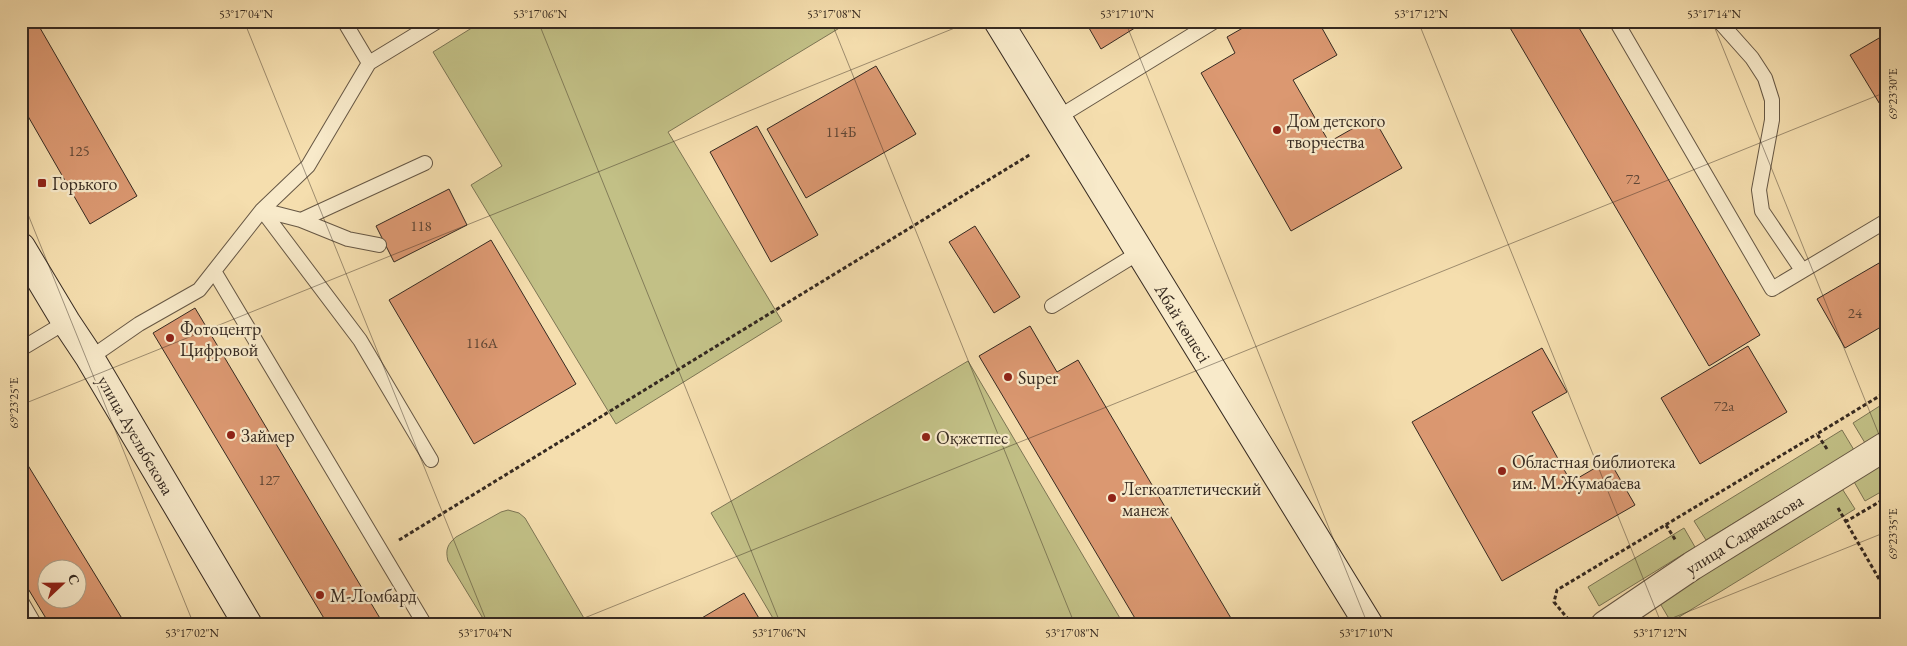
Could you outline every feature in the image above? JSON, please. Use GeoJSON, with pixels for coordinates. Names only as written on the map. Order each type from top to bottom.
{"type":"FeatureCollection","features":[{"type":"Feature","properties":{"kind":"street","name":"Абай көшесі"},"geometry":{"type":"LineString","coordinates":[[998,21],[1369,625]]}},
{"type":"Feature","properties":{"kind":"street","name":"улица Ауельбекова"},"geometry":{"type":"LineString","coordinates":[[21,246],[66,322],[90,358],[248,625]]}},
{"type":"Feature","properties":{"kind":"street","name":"улица Садвакасова"},"geometry":{"type":"LineString","coordinates":[[1605,625],[1636,616],[1692,566],[1886,446]]}},
{"type":"Feature","properties":{"kind":"lane"},"geometry":{"type":"LineString","coordinates":[[344,21],[369,63]]}},
{"type":"Feature","properties":{"kind":"lane"},"geometry":{"type":"LineString","coordinates":[[90,358],[139,324],[200,290],[262,210],[308,166],[369,63],[438,21]]}},
{"type":"Feature","properties":{"kind":"lane"},"geometry":{"type":"LineString","coordinates":[[1057,118],[1215,21]]}},
{"type":"Feature","properties":{"kind":"lane"},"geometry":{"type":"LineString","coordinates":[[1616,21],[1772,288],[1886,221]]}},
{"type":"Feature","properties":{"kind":"lane"},"geometry":{"type":"LineString","coordinates":[[1718,21],[1752,58],[1765,78],[1772,100],[1772,120],[1759,190],[1762,211],[1802,270]]}},
{"type":"Feature","properties":{"kind":"lane"},"geometry":{"type":"LineString","coordinates":[[301,220],[424,163]]}},
{"type":"Feature","properties":{"kind":"lane"},"geometry":{"type":"LineString","coordinates":[[262,210],[301,220],[348,239],[379,245]]}},
{"type":"Feature","properties":{"kind":"lane"},"geometry":{"type":"LineString","coordinates":[[262,210],[360,340],[431,460]]}},
{"type":"Feature","properties":{"kind":"lane"},"geometry":{"type":"LineString","coordinates":[[1052,306],[1140,252]]}},
{"type":"Feature","properties":{"kind":"lane"},"geometry":{"type":"LineString","coordinates":[[214,271],[425,625]]}},
{"type":"Feature","properties":{"kind":"lane"},"geometry":{"type":"LineString","coordinates":[[21,348],[66,322]]}},
{"type":"Feature","properties":{"kind":"lane"},"geometry":{"type":"LineString","coordinates":[[21,601],[35,625]]}},
{"type":"Feature","properties":{"kind":"path"},"geometry":{"type":"LineString","coordinates":[[382,551],[1031,154]]}},
{"type":"Feature","properties":{"kind":"path"},"geometry":{"type":"LineString","coordinates":[[1573,625],[1554,602],[1557,590],[1886,392]]}},
{"type":"Feature","properties":{"kind":"path"},"geometry":{"type":"LineString","coordinates":[[1817,434],[1833,479],[1845,522],[1886,590]]}},
{"type":"Feature","properties":{"kind":"path"},"geometry":{"type":"LineString","coordinates":[[1845,522],[1886,498]]}},
{"type":"Feature","properties":{"kind":"shaded area"},"geometry":{"type":"Polygon","coordinates":[[[483,21],[851,21],[668,132],[782,321],[616,424],[471,185],[502,166],[433,52],[483,21]]]}},
{"type":"Feature","properties":{"kind":"shaded area","name":"Оқжетпес"},"geometry":{"type":"Polygon","coordinates":[[[968,361],[1124,625],[777,625],[711,513],[968,361]]]}},
{"type":"Feature","properties":{"kind":"shaded area"},"geometry":{"type":"Polygon","coordinates":[[[1886,402],[1886,430],[1865,443],[1853,423],[1886,402]]]}},
{"type":"Feature","properties":{"kind":"shaded area"},"geometry":{"type":"Polygon","coordinates":[[[1842,430],[1854,450],[1706,540],[1694,521],[1842,430]]]}},
{"type":"Feature","properties":{"kind":"shaded area"},"geometry":{"type":"Polygon","coordinates":[[[1886,460],[1886,489],[1865,501],[1853,480],[1886,460]]]}},
{"type":"Feature","properties":{"kind":"shaded area"},"geometry":{"type":"Polygon","coordinates":[[[1841,487],[1855,509],[1671,622],[1658,600],[1841,487]]]}},
{"type":"Feature","properties":{"kind":"shaded area"},"geometry":{"type":"Polygon","coordinates":[[[508,510],[519,513],[525,518],[588,625],[487,625],[448,561],[447,550],[456,537],[508,510]]]}},
{"type":"Feature","properties":{"kind":"shaded area"},"geometry":{"type":"Polygon","coordinates":[[[1684,528],[1695,547],[1599,606],[1588,587],[1684,528]]]}},
{"type":"Feature","properties":{"kind":"building"},"geometry":{"type":"Polygon","coordinates":[[[21,21],[36,21],[137,196],[90,224],[21,104],[21,21]]]}},
{"type":"Feature","properties":{"kind":"building"},"geometry":{"type":"Polygon","coordinates":[[[1085,21],[1146,21],[1101,49],[1085,21]]]}},
{"type":"Feature","properties":{"kind":"building","name":"Дом детского творчества"},"geometry":{"type":"Polygon","coordinates":[[[1255,21],[1318,21],[1337,55],[1293,80],[1329,142],[1373,117],[1402,168],[1291,231],[1201,73],[1235,53],[1227,37],[1255,21]]]}},
{"type":"Feature","properties":{"kind":"building"},"geometry":{"type":"Polygon","coordinates":[[[1506,21],[1575,21],[1760,335],[1709,366],[1506,21]]]}},
{"type":"Feature","properties":{"kind":"building"},"geometry":{"type":"Polygon","coordinates":[[[1886,34],[1886,103],[1881,106],[1850,55],[1886,34]]]}},
{"type":"Feature","properties":{"kind":"building"},"geometry":{"type":"Polygon","coordinates":[[[876,66],[916,134],[806,198],[767,129],[876,66]]]}},
{"type":"Feature","properties":{"kind":"building"},"geometry":{"type":"Polygon","coordinates":[[[757,126],[818,235],[771,262],[710,152],[757,126]]]}},
{"type":"Feature","properties":{"kind":"building"},"geometry":{"type":"Polygon","coordinates":[[[449,189],[467,225],[394,262],[376,226],[449,189]]]}},
{"type":"Feature","properties":{"kind":"building"},"geometry":{"type":"Polygon","coordinates":[[[975,226],[1020,297],[994,313],[949,242],[975,226]]]}},
{"type":"Feature","properties":{"kind":"building"},"geometry":{"type":"Polygon","coordinates":[[[491,240],[576,384],[474,444],[389,300],[491,240]]]}},
{"type":"Feature","properties":{"kind":"building"},"geometry":{"type":"Polygon","coordinates":[[[1886,259],[1886,324],[1845,348],[1817,299],[1886,259]]]}},
{"type":"Feature","properties":{"kind":"building"},"geometry":{"type":"Polygon","coordinates":[[[195,308],[384,625],[328,625],[153,333],[195,308]]]}},
{"type":"Feature","properties":{"kind":"building","name":"Легкоатлетический манеж"},"geometry":{"type":"Polygon","coordinates":[[[1030,326],[1057,372],[1078,360],[1235,625],[1139,625],[979,356],[1030,326]]]}},
{"type":"Feature","properties":{"kind":"building"},"geometry":{"type":"Polygon","coordinates":[[[1748,346],[1787,412],[1700,464],[1661,398],[1748,346]]]}},
{"type":"Feature","properties":{"kind":"building","name":"Областная библиотека им. М.Жумабаева"},"geometry":{"type":"Polygon","coordinates":[[[1542,348],[1567,392],[1532,412],[1571,482],[1609,460],[1635,505],[1502,581],[1412,422],[1542,348]]]}},
{"type":"Feature","properties":{"kind":"building"},"geometry":{"type":"Polygon","coordinates":[[[21,454],[85,558],[38,558],[38,605],[21,577],[21,454]]]}},
{"type":"Feature","properties":{"kind":"building"},"geometry":{"type":"Polygon","coordinates":[[[88,563],[126,625],[50,625],[40,608],[88,608],[88,563]]]}},
{"type":"Feature","properties":{"kind":"building"},"geometry":{"type":"Polygon","coordinates":[[[744,593],[763,625],[690,625],[744,593]]]}},
{"type":"Feature","properties":{"kind":"place","name":"Дом детского творчества"},"geometry":{"type":"Point","coordinates":[1277,130]}},
{"type":"Feature","properties":{"kind":"place","name":"Горького"},"geometry":{"type":"Point","coordinates":[42,183]}},
{"type":"Feature","properties":{"kind":"place","name":"Фотоцентр Цифровой"},"geometry":{"type":"Point","coordinates":[170,338]}},
{"type":"Feature","properties":{"kind":"place","name":"Super"},"geometry":{"type":"Point","coordinates":[1008,377]}},
{"type":"Feature","properties":{"kind":"place","name":"Займер"},"geometry":{"type":"Point","coordinates":[231,435]}},
{"type":"Feature","properties":{"kind":"place","name":"Оқжетпес"},"geometry":{"type":"Point","coordinates":[926,437]}},
{"type":"Feature","properties":{"kind":"place","name":"Областная библиотека им. М.Жумабаева"},"geometry":{"type":"Point","coordinates":[1502,471]}},
{"type":"Feature","properties":{"kind":"place","name":"Легкоатлетический манеж"},"geometry":{"type":"Point","coordinates":[1112,498]}},
{"type":"Feature","properties":{"kind":"place","name":"М-Ломбард"},"geometry":{"type":"Point","coordinates":[320,595]}}]}
